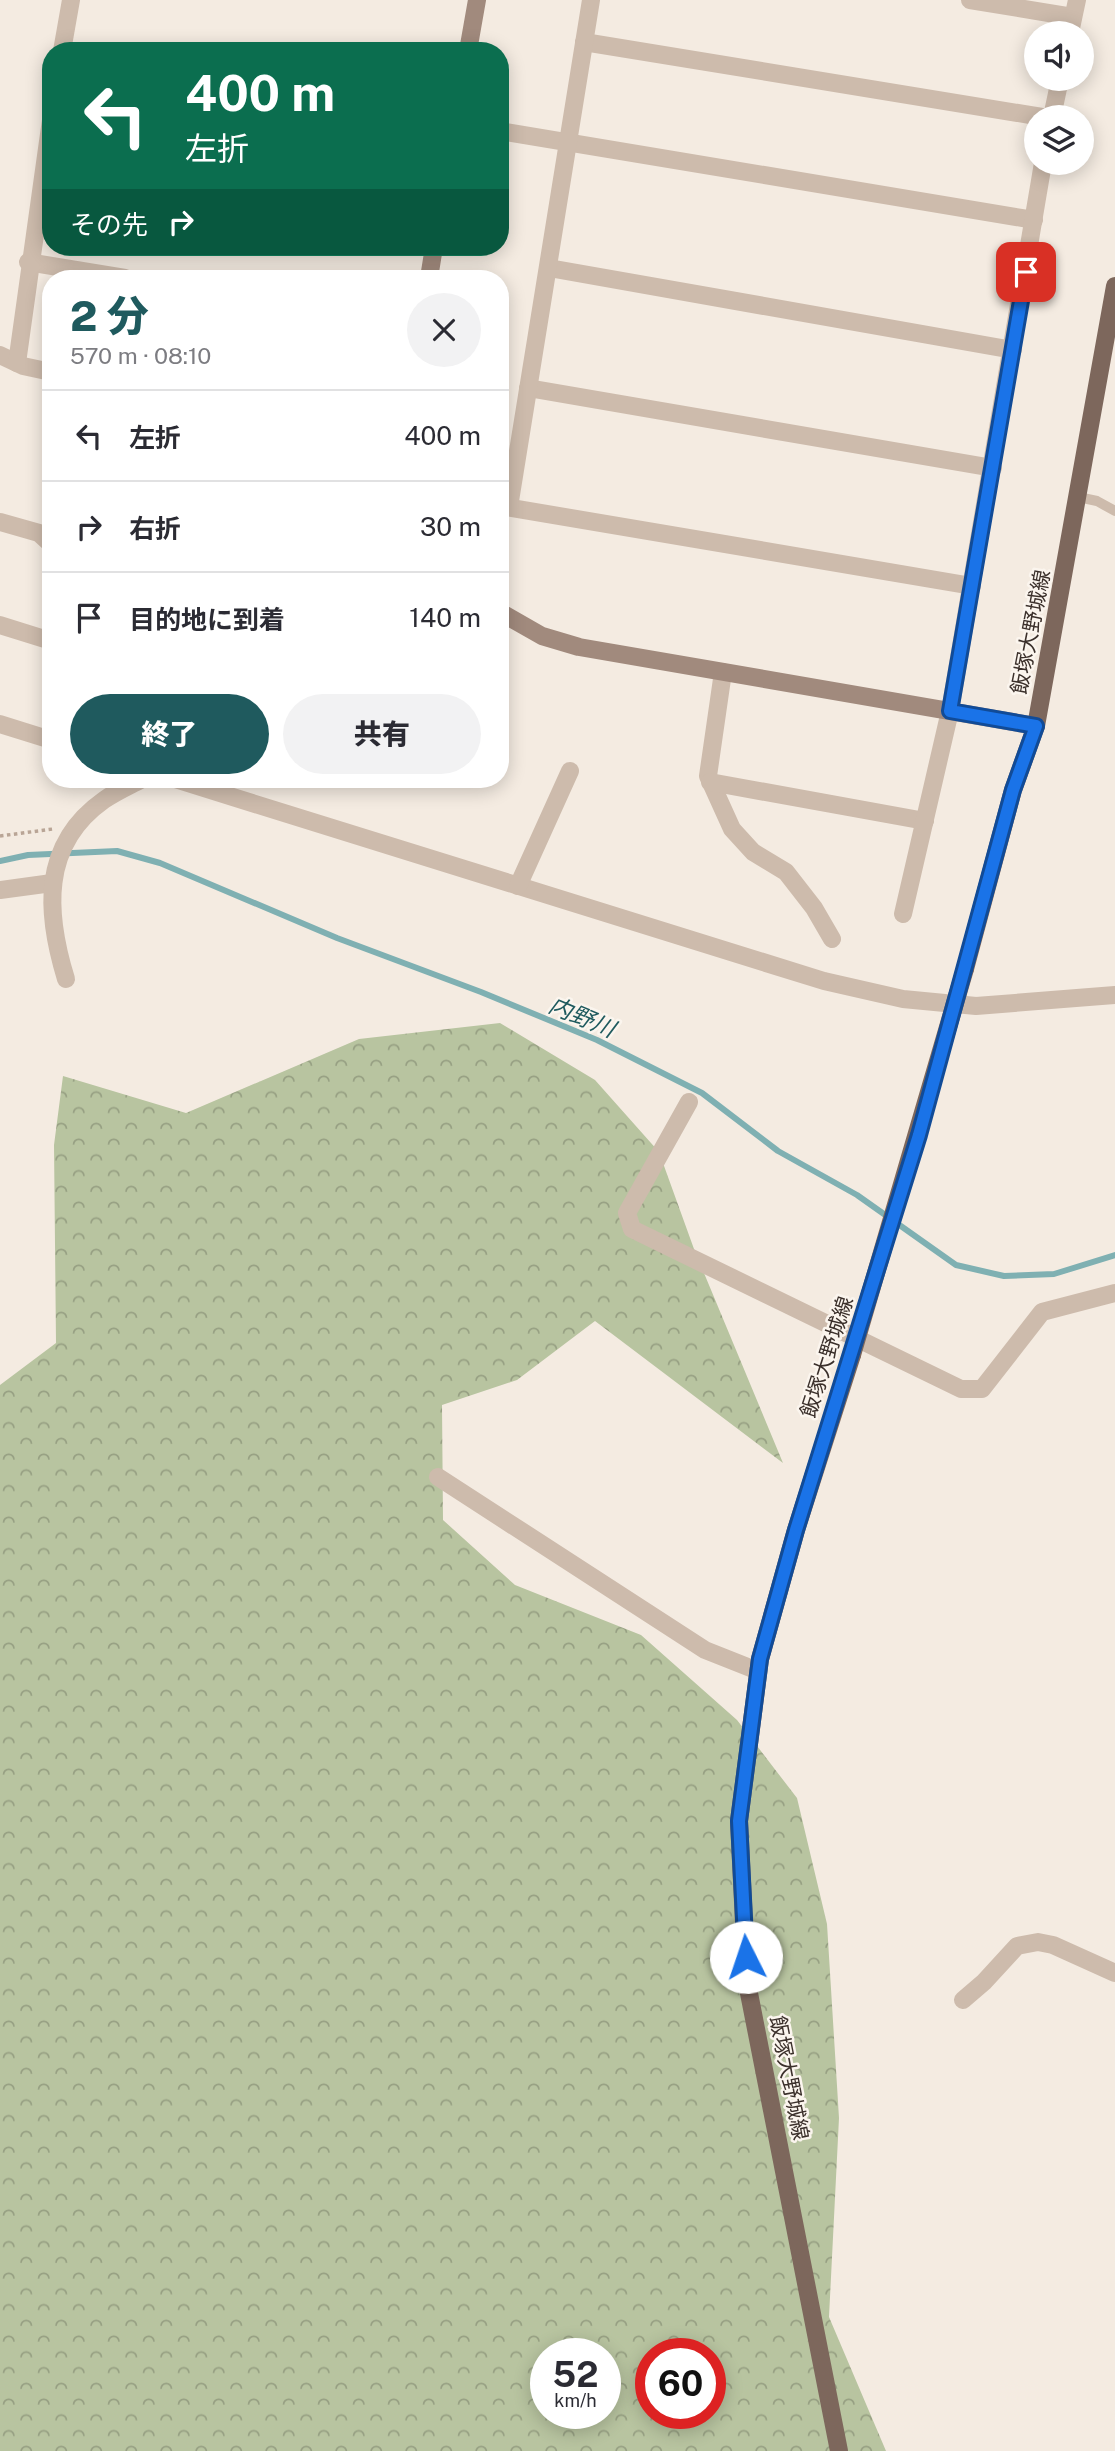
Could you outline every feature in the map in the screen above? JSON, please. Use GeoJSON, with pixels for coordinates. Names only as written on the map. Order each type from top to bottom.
{"type":"FeatureCollection","features":[{"type":"Feature","properties":{"kind":"main road","name":"飯塚大野城線"},"geometry":{"type":"LineString","coordinates":[[839,2451],[747,1983],[739,1821],[758,1671],[796,1530],[937,1075],[1013,790],[1036,726],[1110,336],[1115,286]]}},
{"type":"Feature","properties":{"kind":"street"},"geometry":{"type":"LineString","coordinates":[[64,42],[71,0]]}},
{"type":"Feature","properties":{"kind":"street"},"geometry":{"type":"LineString","coordinates":[[509,486],[549,268],[592,0]]}},
{"type":"Feature","properties":{"kind":"street"},"geometry":{"type":"LineString","coordinates":[[970,0],[1073,17]]}},
{"type":"Feature","properties":{"kind":"street"},"geometry":{"type":"LineString","coordinates":[[469,42],[473,1]]}},
{"type":"Feature","properties":{"kind":"street"},"geometry":{"type":"LineString","coordinates":[[584,42],[1024,114]]}},
{"type":"Feature","properties":{"kind":"street"},"geometry":{"type":"LineString","coordinates":[[509,133],[1034,220]]}},
{"type":"Feature","properties":{"kind":"street"},"geometry":{"type":"LineString","coordinates":[[903,914],[950,711],[1042,175]]}},
{"type":"Feature","properties":{"kind":"street"},"geometry":{"type":"LineString","coordinates":[[17,363],[29,262],[42,190]]}},
{"type":"Feature","properties":{"kind":"street"},"geometry":{"type":"LineString","coordinates":[[29,262],[77,270]]}},
{"type":"Feature","properties":{"kind":"street"},"geometry":{"type":"LineString","coordinates":[[549,268],[1013,350]]}},
{"type":"Feature","properties":{"kind":"street"},"geometry":{"type":"LineString","coordinates":[[0,355],[42,370]]}},
{"type":"Feature","properties":{"kind":"street"},"geometry":{"type":"LineString","coordinates":[[528,388],[993,468]]}},
{"type":"Feature","properties":{"kind":"street"},"geometry":{"type":"LineString","coordinates":[[509,508],[972,586]]}},
{"type":"Feature","properties":{"kind":"street"},"geometry":{"type":"LineString","coordinates":[[0,522],[42,536]]}},
{"type":"Feature","properties":{"kind":"street"},"geometry":{"type":"LineString","coordinates":[[509,617],[542,636],[579,648],[1036,726]]}},
{"type":"Feature","properties":{"kind":"street"},"geometry":{"type":"LineString","coordinates":[[0,625],[42,637]]}},
{"type":"Feature","properties":{"kind":"street"},"geometry":{"type":"LineString","coordinates":[[723,672],[708,776],[710,782],[732,829],[753,852],[786,872],[814,908],[832,939]]}},
{"type":"Feature","properties":{"kind":"street"},"geometry":{"type":"LineString","coordinates":[[0,724],[42,737]]}},
{"type":"Feature","properties":{"kind":"street"},"geometry":{"type":"LineString","coordinates":[[518,886],[570,771]]}},
{"type":"Feature","properties":{"kind":"street"},"geometry":{"type":"LineString","coordinates":[[710,782],[925,821]]}},
{"type":"Feature","properties":{"kind":"street"},"geometry":{"type":"LineString","coordinates":[[66,979],[53,935],[53,877],[77,827],[103,801],[126,788]]}},
{"type":"Feature","properties":{"kind":"street"},"geometry":{"type":"LineString","coordinates":[[204,788],[824,981],[903,999],[976,1006],[1115,995]]}},
{"type":"Feature","properties":{"kind":"street"},"geometry":{"type":"LineString","coordinates":[[0,890],[53,877]]}},
{"type":"Feature","properties":{"kind":"street"},"geometry":{"type":"LineString","coordinates":[[688,1102],[626,1213],[632,1229],[961,1389],[982,1389],[1042,1312],[1115,1293]]}},
{"type":"Feature","properties":{"kind":"street"},"geometry":{"type":"LineString","coordinates":[[438,1477],[705,1650],[758,1671]]}},
{"type":"Feature","properties":{"kind":"street"},"geometry":{"type":"LineString","coordinates":[[963,2000],[1017,1947],[1038,1942],[1054,1945],[1115,1973]]}},
{"type":"Feature","properties":{"kind":"lane"},"geometry":{"type":"LineString","coordinates":[[1078,497],[1115,511]]}},
{"type":"Feature","properties":{"kind":"path"},"geometry":{"type":"LineString","coordinates":[[0,836],[77,827]]}},
{"type":"Feature","properties":{"kind":"green space"},"geometry":{"type":"Polygon","coordinates":[[[500,1023],[595,1080],[659,1152],[694,1249],[783,1463],[595,1321],[517,1380],[442,1405],[443,1520],[515,1585],[641,1635],[737,1720],[797,1798],[827,1924],[839,2118],[829,2317],[886,2451],[0,2451],[0,1385],[56,1343],[54,1145],[63,1076],[186,1113],[359,1039],[500,1023]]]}},
{"type":"Feature","properties":{"kind":"waterway","name":"内野川"},"geometry":{"type":"LineString","coordinates":[[0,861],[28,855],[117,851],[160,863],[337,938],[481,992],[597,1040],[702,1093],[778,1151],[857,1195],[956,1265],[1004,1276],[1054,1274],[1115,1255]]}},
{"type":"Feature","properties":{"kind":"route"},"geometry":{"type":"LineString","coordinates":[[746,1957],[739,1821],[747,1742],[760,1659],[796,1530],[947,1039],[1013,790],[1036,726],[950,711],[1026,272]]}}]}
